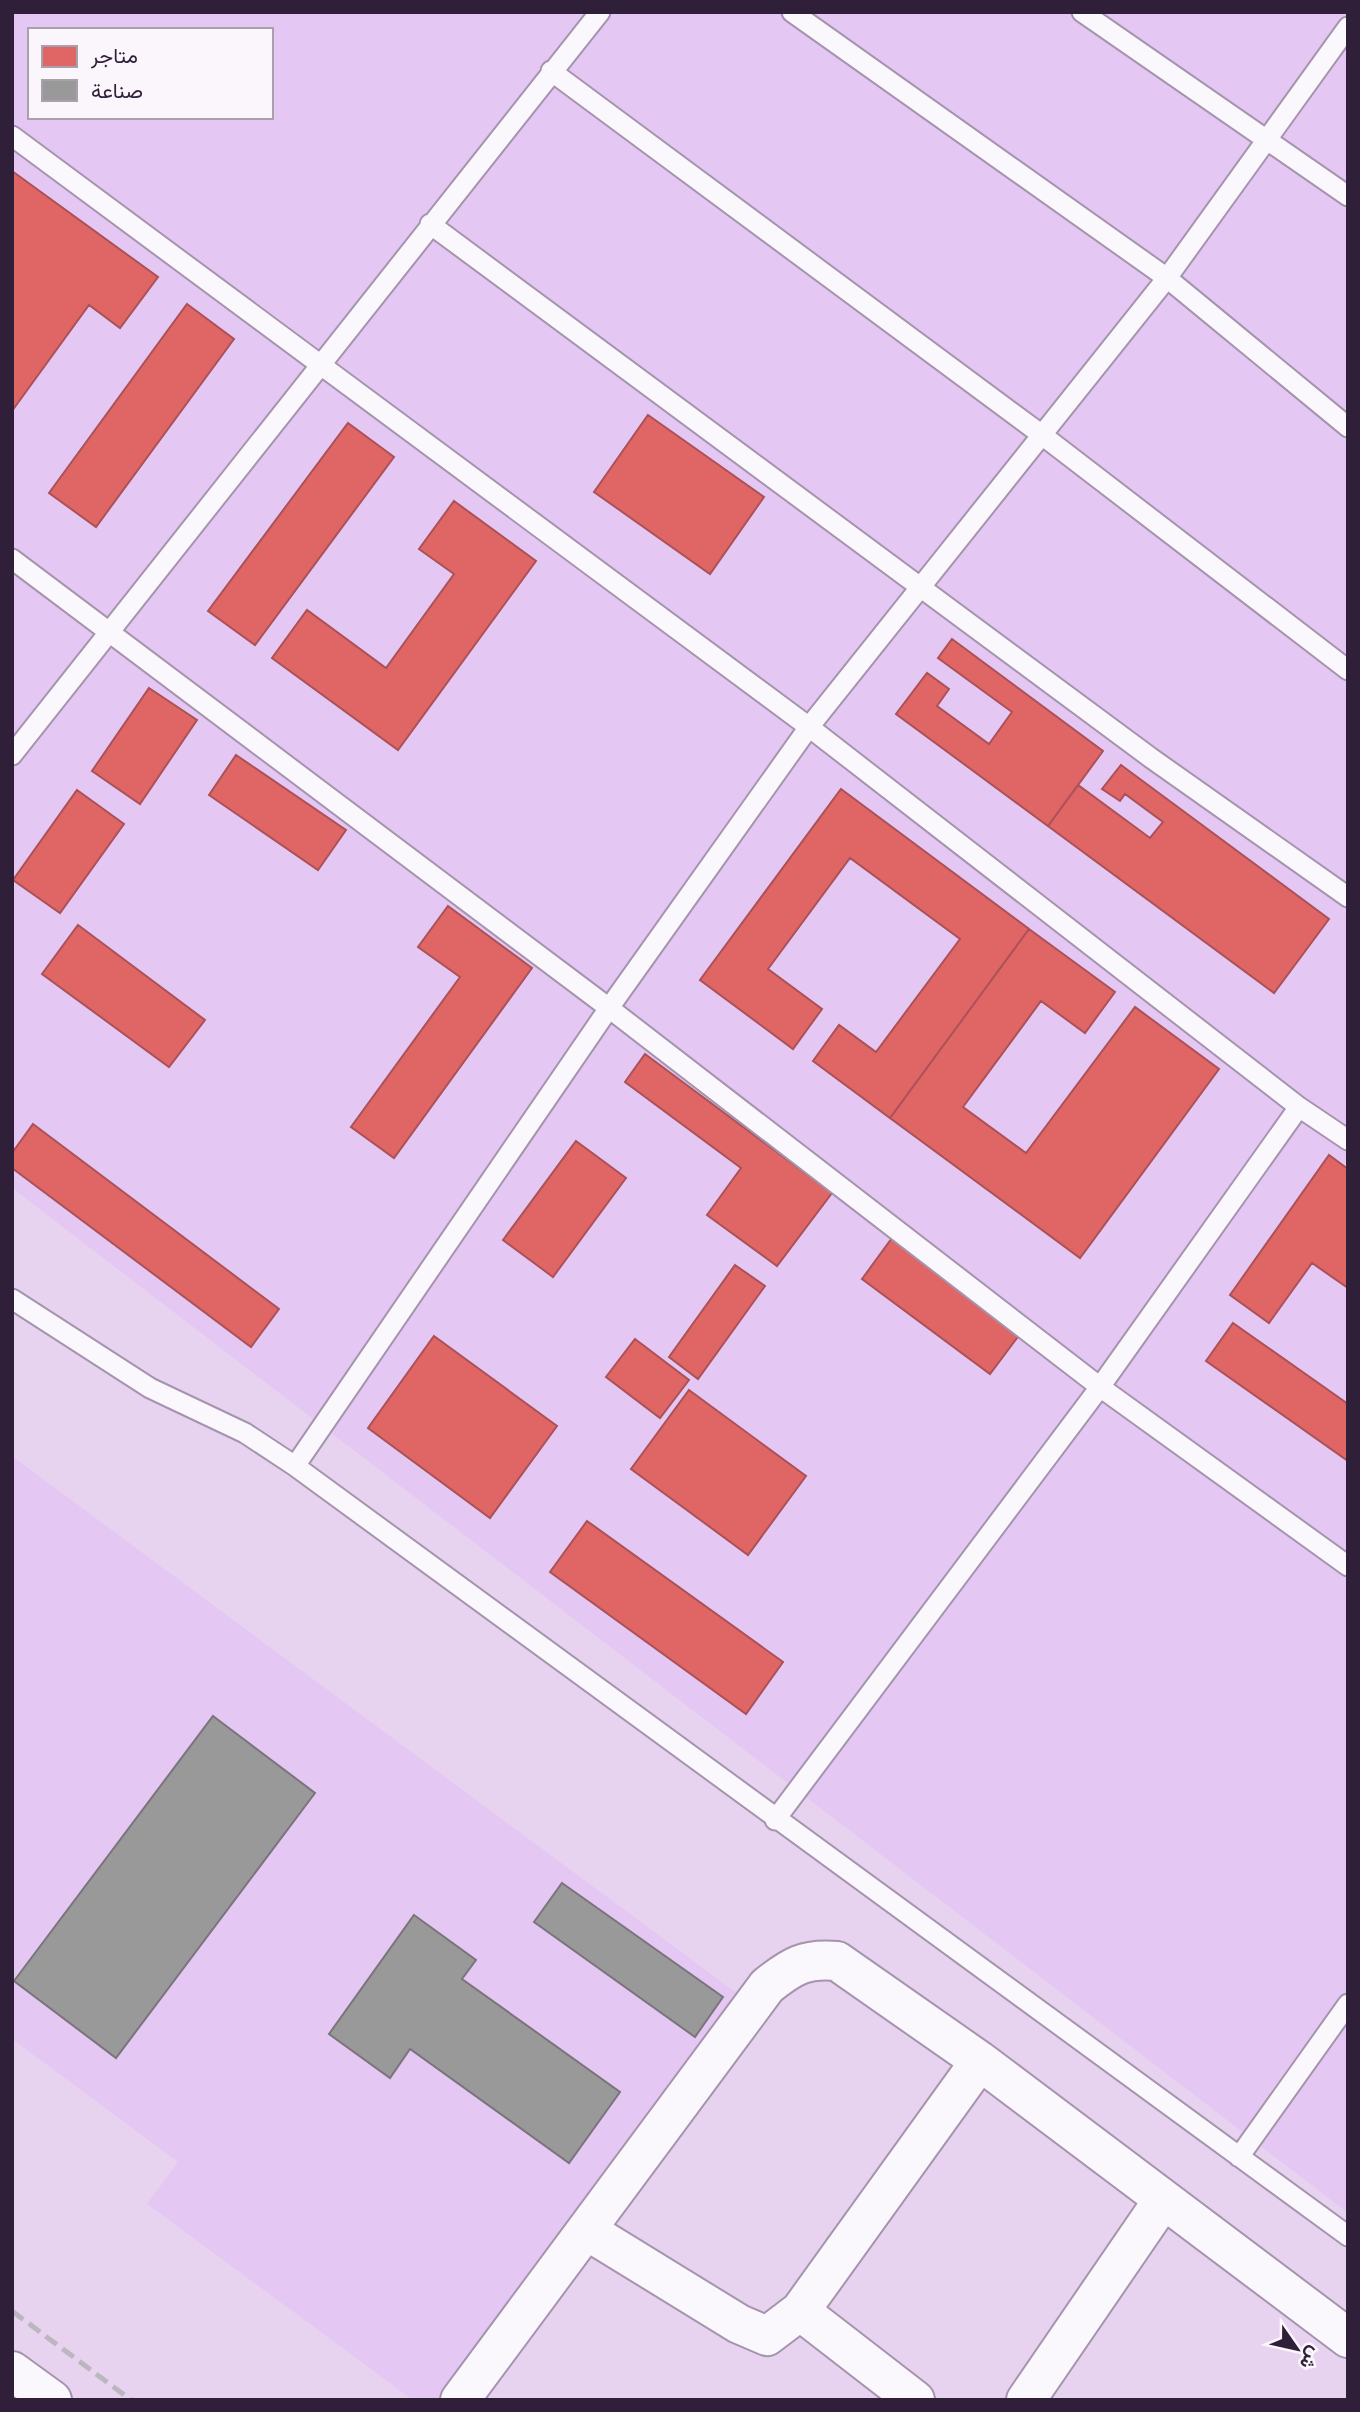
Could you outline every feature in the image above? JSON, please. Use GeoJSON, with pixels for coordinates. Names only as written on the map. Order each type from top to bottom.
{"type":"FeatureCollection","features":[{"type":"Feature","properties":{"kind":"street"},"geometry":{"type":"LineString","coordinates":[[460,2400],[767,1986],[787,1971],[813,1958],[837,1961],[980,2062],[1348,2338]]}},
{"type":"Feature","properties":{"kind":"street"},"geometry":{"type":"LineString","coordinates":[[586,2230],[738,2324],[767,2336],[800,2311],[980,2062]]}},
{"type":"Feature","properties":{"kind":"street"},"geometry":{"type":"LineString","coordinates":[[1026,2400],[1163,2200]]}},
{"type":"Feature","properties":{"kind":"street"},"geometry":{"type":"LineString","coordinates":[[800,2311],[915,2400]]}},
{"type":"Feature","properties":{"kind":"street"},"geometry":{"type":"LineString","coordinates":[[12,2371],[52,2400]]}},
{"type":"Feature","properties":{"kind":"lane"},"geometry":{"type":"LineString","coordinates":[[12,755],[111,634],[430,224],[600,12]]}},
{"type":"Feature","properties":{"kind":"lane"},"geometry":{"type":"LineString","coordinates":[[792,12],[1167,278],[1348,427]]}},
{"type":"Feature","properties":{"kind":"lane"},"geometry":{"type":"LineString","coordinates":[[1082,12],[1348,196]]}},
{"type":"Feature","properties":{"kind":"lane"},"geometry":{"type":"LineString","coordinates":[[295,1466],[610,1008],[809,727],[1167,278],[1348,27]]}},
{"type":"Feature","properties":{"kind":"lane"},"geometry":{"type":"LineString","coordinates":[[551,71],[1042,435],[1348,670]]}},
{"type":"Feature","properties":{"kind":"lane"},"geometry":{"type":"LineString","coordinates":[[12,136],[809,727],[1299,1107],[1348,1140]]}},
{"type":"Feature","properties":{"kind":"lane"},"geometry":{"type":"LineString","coordinates":[[430,224],[1151,758],[1348,897]]}},
{"type":"Feature","properties":{"kind":"lane"},"geometry":{"type":"LineString","coordinates":[[12,559],[610,1008],[1100,1387],[1348,1566]]}},
{"type":"Feature","properties":{"kind":"lane"},"geometry":{"type":"LineString","coordinates":[[775,1820],[1100,1387],[1299,1107]]}},
{"type":"Feature","properties":{"kind":"lane"},"geometry":{"type":"LineString","coordinates":[[12,1300],[150,1388],[245,1433],[295,1466],[775,1820],[1348,2236]]}},
{"type":"Feature","properties":{"kind":"lane"},"geometry":{"type":"LineString","coordinates":[[1239,2157],[1348,2004]]}},
{"type":"Feature","properties":{"kind":"shaded area"},"geometry":{"type":"Polygon","coordinates":[[[12,12],[1348,12],[1348,2213],[12,1188],[12,12]]]}},
{"type":"Feature","properties":{"kind":"shaded area"},"geometry":{"type":"Polygon","coordinates":[[[12,1456],[738,1994],[439,2400],[413,2400],[147,2204],[178,2162],[12,2039],[12,1456]]]}},
{"type":"Feature","properties":{"kind":"building: متاجر"},"geometry":{"type":"Polygon","coordinates":[[[12,171],[158,277],[120,328],[89,305],[12,411],[12,171]]]}},
{"type":"Feature","properties":{"kind":"building: متاجر"},"geometry":{"type":"Polygon","coordinates":[[[187,304],[234,339],[96,527],[49,493],[187,304]]]}},
{"type":"Feature","properties":{"kind":"building: متاجر"},"geometry":{"type":"Polygon","coordinates":[[[648,415],[764,497],[710,574],[594,492],[648,415]]]}},
{"type":"Feature","properties":{"kind":"building: متاجر"},"geometry":{"type":"Polygon","coordinates":[[[348,423],[394,457],[255,645],[208,611],[348,423]]]}},
{"type":"Feature","properties":{"kind":"building: متاجر"},"geometry":{"type":"Polygon","coordinates":[[[454,501],[536,561],[398,750],[272,658],[307,610],[386,668],[454,574],[419,549],[454,501]]]}},
{"type":"Feature","properties":{"kind":"building: متاجر"},"geometry":{"type":"Polygon","coordinates":[[[952,639],[1103,751],[1048,826],[896,714],[927,673],[949,689],[937,706],[989,744],[1012,712],[938,658],[952,639]]]}},
{"type":"Feature","properties":{"kind":"building: متاجر"},"geometry":{"type":"Polygon","coordinates":[[[149,688],[197,720],[140,804],[92,771],[149,688]]]}},
{"type":"Feature","properties":{"kind":"building: متاجر"},"geometry":{"type":"Polygon","coordinates":[[[236,755],[346,830],[318,870],[209,795],[236,755]]]}},
{"type":"Feature","properties":{"kind":"building: متاجر"},"geometry":{"type":"Polygon","coordinates":[[[1121,765],[1329,919],[1274,993],[1048,826],[1078,785],[1150,838],[1163,822],[1125,794],[1120,801],[1102,789],[1121,765]]]}},
{"type":"Feature","properties":{"kind":"building: متاجر"},"geometry":{"type":"Polygon","coordinates":[[[841,789],[1029,929],[890,1118],[813,1061],[839,1025],[876,1052],[960,939],[850,858],[768,969],[822,1009],[793,1049],[700,980],[841,789]]]}},
{"type":"Feature","properties":{"kind":"building: متاجر"},"geometry":{"type":"Polygon","coordinates":[[[77,790],[124,824],[60,913],[13,880],[77,790]]]}},
{"type":"Feature","properties":{"kind":"building: متاجر"},"geometry":{"type":"Polygon","coordinates":[[[448,906],[532,968],[394,1158],[351,1127],[460,977],[418,947],[448,906]]]}},
{"type":"Feature","properties":{"kind":"building: متاجر"},"geometry":{"type":"Polygon","coordinates":[[[78,925],[205,1020],[169,1067],[42,974],[78,925]]]}},
{"type":"Feature","properties":{"kind":"building: متاجر"},"geometry":{"type":"Polygon","coordinates":[[[1029,929],[1115,992],[1085,1033],[1041,1001],[963,1107],[1026,1153],[1135,1007],[1219,1069],[1080,1258],[890,1118],[1029,929]]]}},
{"type":"Feature","properties":{"kind":"building: متاجر"},"geometry":{"type":"Polygon","coordinates":[[[645,1054],[832,1193],[777,1266],[707,1215],[741,1168],[625,1082],[645,1054]]]}},
{"type":"Feature","properties":{"kind":"building: متاجر"},"geometry":{"type":"Polygon","coordinates":[[[33,1124],[279,1309],[251,1347],[12,1168],[12,1153],[33,1124]]]}},
{"type":"Feature","properties":{"kind":"building: متاجر"},"geometry":{"type":"Polygon","coordinates":[[[576,1141],[626,1178],[553,1277],[503,1240],[576,1141]]]}},
{"type":"Feature","properties":{"kind":"building: متاجر"},"geometry":{"type":"Polygon","coordinates":[[[1329,1155],[1348,1169],[1348,1288],[1312,1263],[1269,1323],[1230,1295],[1329,1155]]]}},
{"type":"Feature","properties":{"kind":"building: متاجر"},"geometry":{"type":"Polygon","coordinates":[[[892,1238],[1020,1334],[990,1374],[862,1279],[892,1238]]]}},
{"type":"Feature","properties":{"kind":"building: متاجر"},"geometry":{"type":"Polygon","coordinates":[[[735,1265],[765,1286],[698,1379],[669,1357],[735,1265]]]}},
{"type":"Feature","properties":{"kind":"building: متاجر"},"geometry":{"type":"Polygon","coordinates":[[[1233,1323],[1348,1404],[1348,1461],[1206,1361],[1233,1323]]]}},
{"type":"Feature","properties":{"kind":"building: متاجر"},"geometry":{"type":"Polygon","coordinates":[[[434,1336],[557,1426],[490,1518],[368,1428],[434,1336]]]}},
{"type":"Feature","properties":{"kind":"building: متاجر"},"geometry":{"type":"Polygon","coordinates":[[[635,1339],[689,1380],[660,1418],[606,1377],[635,1339]]]}},
{"type":"Feature","properties":{"kind":"building: متاجر"},"geometry":{"type":"Polygon","coordinates":[[[689,1390],[806,1476],[748,1555],[631,1469],[689,1390]]]}},
{"type":"Feature","properties":{"kind":"building: متاجر"},"geometry":{"type":"Polygon","coordinates":[[[587,1521],[783,1662],[746,1714],[550,1572],[587,1521]]]}},
{"type":"Feature","properties":{"kind":"building: صناعة"},"geometry":{"type":"Polygon","coordinates":[[[213,1716],[315,1793],[116,2058],[14,1981],[213,1716]]]}},
{"type":"Feature","properties":{"kind":"building: صناعة"},"geometry":{"type":"Polygon","coordinates":[[[562,1883],[723,1997],[695,2037],[534,1922],[562,1883]]]}},
{"type":"Feature","properties":{"kind":"building: صناعة"},"geometry":{"type":"Polygon","coordinates":[[[414,1915],[476,1960],[462,1979],[620,2092],[569,2163],[410,2049],[390,2078],[329,2034],[414,1915]]]}},
{"type":"Feature","properties":{"kind":"railway"},"geometry":{"type":"LineString","coordinates":[[12,2311],[131,2400]]}}]}
